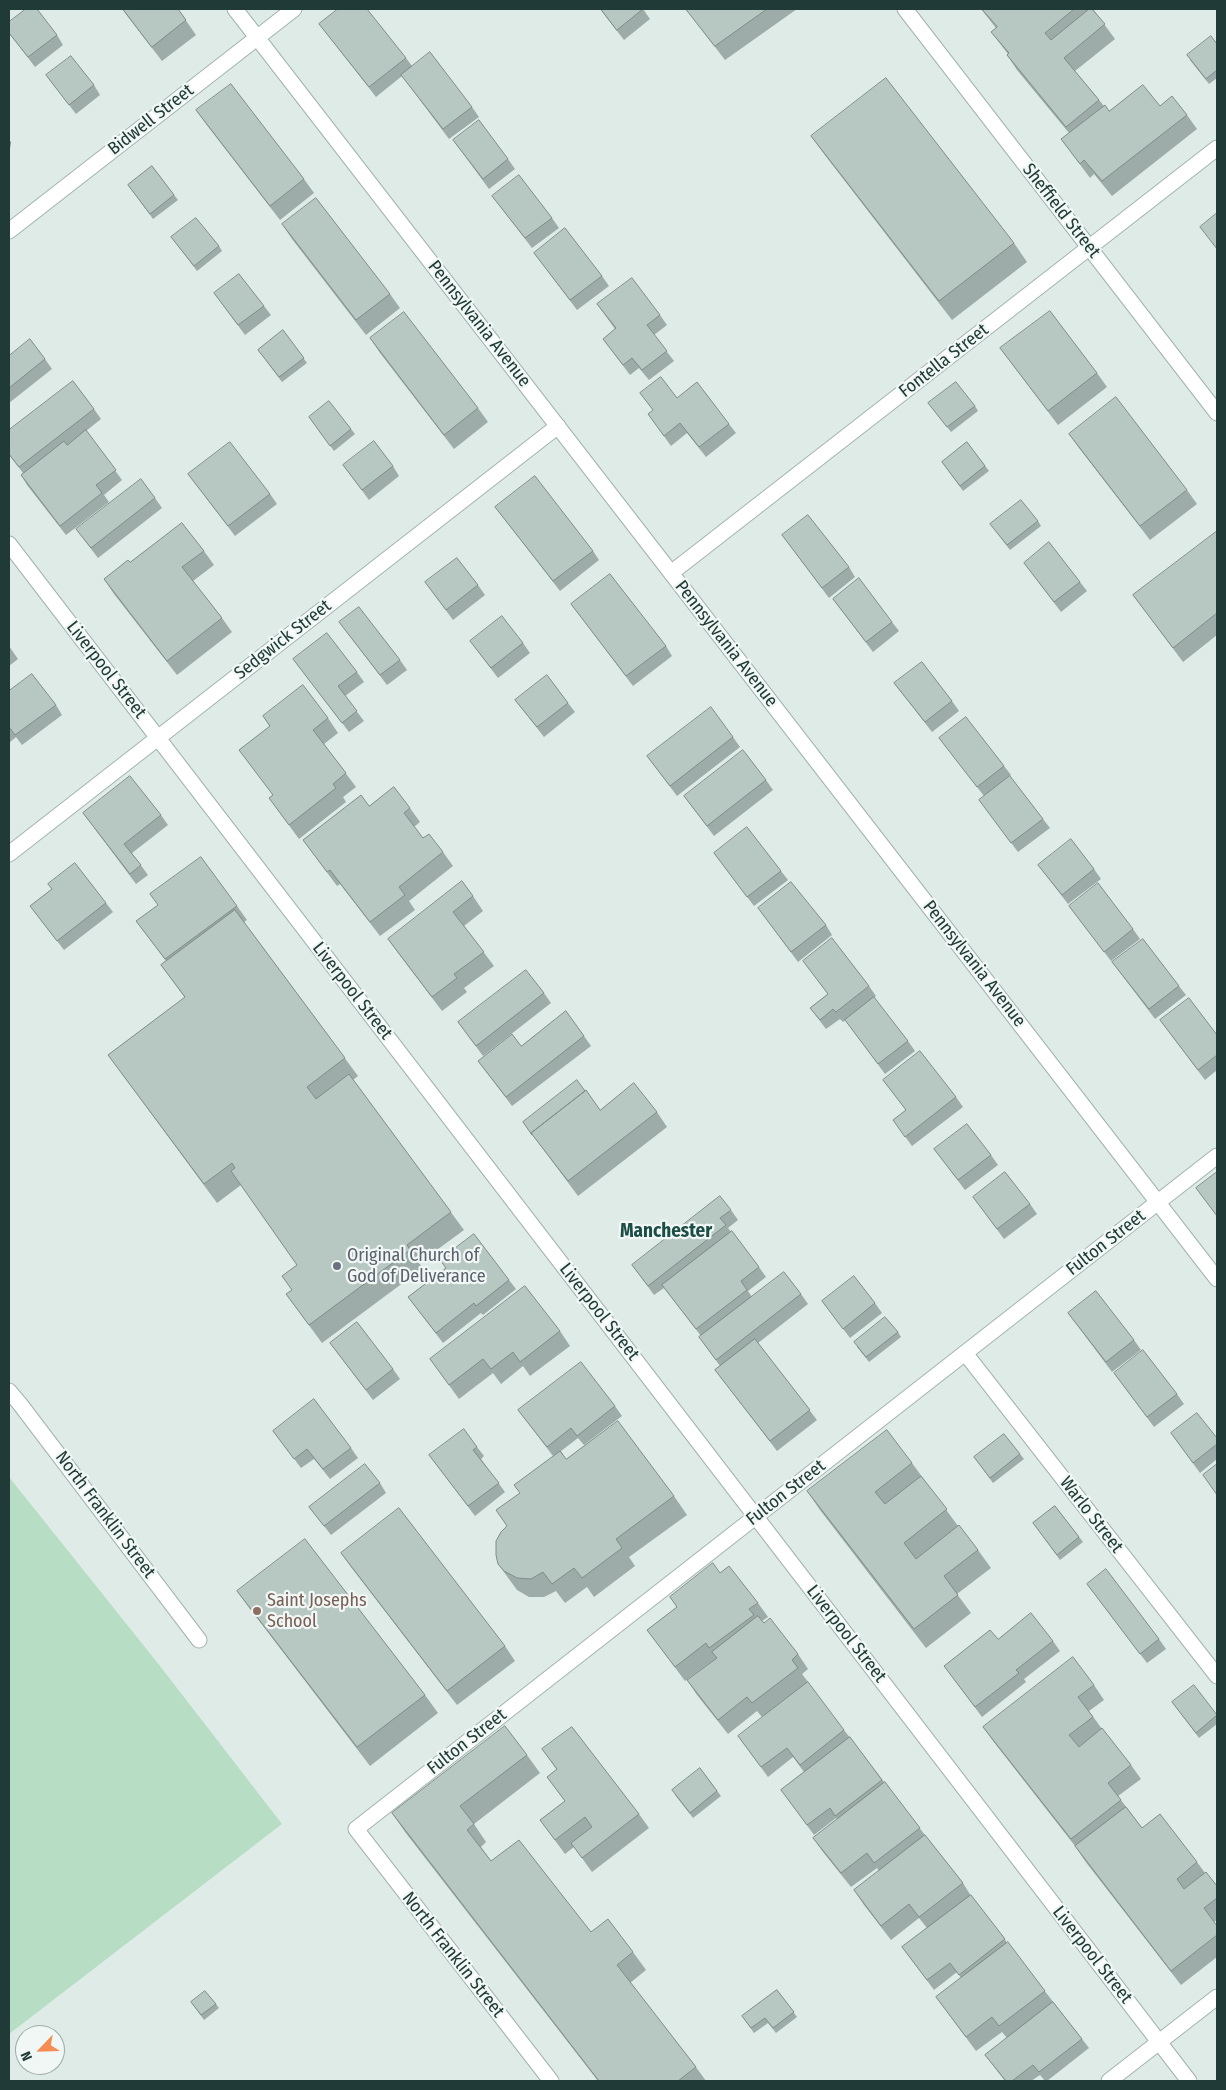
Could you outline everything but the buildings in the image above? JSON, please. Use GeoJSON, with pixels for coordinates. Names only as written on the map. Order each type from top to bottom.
{"type":"FeatureCollection","features":[{"type":"Feature","properties":{"kind":"street","name":"Pennsylvania Avenue"},"geometry":{"type":"LineString","coordinates":[[235,9],[1217,1279]]}},
{"type":"Feature","properties":{"kind":"street","name":"Bidwell Street"},"geometry":{"type":"LineString","coordinates":[[9,231],[294,9]]}},
{"type":"Feature","properties":{"kind":"street","name":"Sheffield Street"},"geometry":{"type":"LineString","coordinates":[[905,9],[1217,413]]}},
{"type":"Feature","properties":{"kind":"street","name":"Fontella Street"},"geometry":{"type":"LineString","coordinates":[[671,573],[1217,148]]}},
{"type":"Feature","properties":{"kind":"street","name":"Sedgwick Street"},"geometry":{"type":"LineString","coordinates":[[9,854],[558,426]]}},
{"type":"Feature","properties":{"kind":"street","name":"Liverpool Street"},"geometry":{"type":"LineString","coordinates":[[9,544],[1189,2081]]}},
{"type":"Feature","properties":{"kind":"street","name":"Fulton Street"},"geometry":{"type":"LineString","coordinates":[[356,1829],[1217,1156]]}},
{"type":"Feature","properties":{"kind":"street","name":"Warlo Street"},"geometry":{"type":"LineString","coordinates":[[965,1353],[1217,1676]]}},
{"type":"Feature","properties":{"kind":"street","name":"North Franklin Street"},"geometry":{"type":"LineString","coordinates":[[9,1391],[199,1640]]}},
{"type":"Feature","properties":{"kind":"street","name":"North Franklin Street"},"geometry":{"type":"LineString","coordinates":[[356,1829],[551,2081]]}},
{"type":"Feature","properties":{"kind":"street"},"geometry":{"type":"LineString","coordinates":[[1109,2081],[1217,1996]]}},
{"type":"Feature","properties":{"kind":"green space"},"geometry":{"type":"Polygon","coordinates":[[[9,1477],[160,1666],[282,1824],[21,2025],[15,2025],[15,2029],[9,2034],[9,1477]]]}},
{"type":"Feature","properties":{"kind":"place","name":"Original Church of God of Deliverance"},"geometry":{"type":"Point","coordinates":[337,1266]}},
{"type":"Feature","properties":{"kind":"place","name":"Saint Josephs School"},"geometry":{"type":"Point","coordinates":[257,1611]}},
{"type":"Feature","properties":{"kind":"district","name":"Manchester"},"geometry":{"type":"Point","coordinates":[666,1232]}}]}
